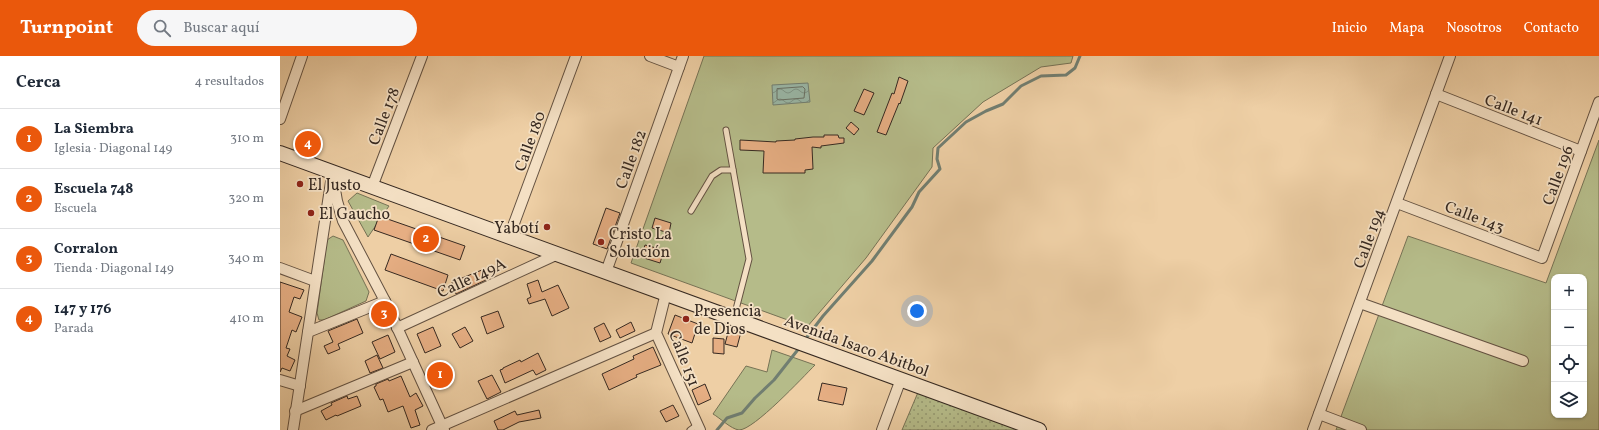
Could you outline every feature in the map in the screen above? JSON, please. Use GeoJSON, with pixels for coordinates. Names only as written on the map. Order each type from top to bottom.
{"type":"FeatureCollection","features":[{"type":"Feature","properties":{"kind":"main road","name":"Avenida Isaco Abitbol"},"geometry":{"type":"LineString","coordinates":[[280,153],[1039,430]]}},
{"type":"Feature","properties":{"kind":"street"},"geometry":{"type":"LineString","coordinates":[[280,119],[302,56]]}},
{"type":"Feature","properties":{"kind":"street","name":"Calle 178"},"geometry":{"type":"LineString","coordinates":[[372,187],[422,56]]}},
{"type":"Feature","properties":{"kind":"street","name":"Calle 180"},"geometry":{"type":"LineString","coordinates":[[509,236],[576,56]]}},
{"type":"Feature","properties":{"kind":"street"},"geometry":{"type":"LineString","coordinates":[[650,56],[679,67]]}},
{"type":"Feature","properties":{"kind":"street","name":"Calle 182"},"geometry":{"type":"LineString","coordinates":[[606,272],[683,56]]}},
{"type":"Feature","properties":{"kind":"street","name":"Calle 194"},"geometry":{"type":"LineString","coordinates":[[1313,430],[1450,56]]}},
{"type":"Feature","properties":{"kind":"street","name":"Calle 141"},"geometry":{"type":"LineString","coordinates":[[1436,94],[1581,151]]}},
{"type":"Feature","properties":{"kind":"street","name":"Calle 196"},"geometry":{"type":"LineString","coordinates":[[1542,258],[1599,102]]}},
{"type":"Feature","properties":{"kind":"street"},"geometry":{"type":"LineString","coordinates":[[293,430],[332,172]]}},
{"type":"Feature","properties":{"kind":"street"},"geometry":{"type":"LineString","coordinates":[[332,172],[337,201],[343,221],[385,301],[413,362],[439,429],[656,333]]}},
{"type":"Feature","properties":{"kind":"street","name":"Calle 143"},"geometry":{"type":"LineString","coordinates":[[1397,203],[1542,258]]}},
{"type":"Feature","properties":{"kind":"street","name":"Calle 149A"},"geometry":{"type":"LineString","coordinates":[[397,328],[558,254]]}},
{"type":"Feature","properties":{"kind":"street"},"geometry":{"type":"LineString","coordinates":[[280,268],[315,281]]}},
{"type":"Feature","properties":{"kind":"street","name":"Calle 151"},"geometry":{"type":"LineString","coordinates":[[666,294],[656,333],[696,428]]}},
{"type":"Feature","properties":{"kind":"street"},"geometry":{"type":"LineString","coordinates":[[308,332],[385,301]]}},
{"type":"Feature","properties":{"kind":"street"},"geometry":{"type":"LineString","coordinates":[[1360,303],[1523,361]]}},
{"type":"Feature","properties":{"kind":"street"},"geometry":{"type":"LineString","coordinates":[[295,411],[413,362]]}},
{"type":"Feature","properties":{"kind":"street"},"geometry":{"type":"LineString","coordinates":[[882,430],[901,379]]}},
{"type":"Feature","properties":{"kind":"street"},"geometry":{"type":"LineString","coordinates":[[280,380],[300,386]]}},
{"type":"Feature","properties":{"kind":"street"},"geometry":{"type":"LineString","coordinates":[[1319,414],[1360,430]]}},
{"type":"Feature","properties":{"kind":"lane"},"geometry":{"type":"LineString","coordinates":[[726,130],[749,258],[734,318]]}},
{"type":"Feature","properties":{"kind":"lane"},"geometry":{"type":"LineString","coordinates":[[691,211],[712,176],[720,170],[733,170]]}},
{"type":"Feature","properties":{"kind":"green space"},"geometry":{"type":"Polygon","coordinates":[[[704,56],[1073,56],[1071,63],[1041,67],[983,102],[933,148],[932,167],[866,258],[807,327],[631,263],[704,56]]]}},
{"type":"Feature","properties":{"kind":"green space"},"geometry":{"type":"Polygon","coordinates":[[[1599,140],[1599,430],[1336,430],[1408,236],[1546,283],[1599,140]]]}},
{"type":"Feature","properties":{"kind":"green space"},"geometry":{"type":"Polygon","coordinates":[[[357,193],[389,206],[368,237],[348,201],[357,193]]]}},
{"type":"Feature","properties":{"kind":"green space"},"geometry":{"type":"Polygon","coordinates":[[[333,236],[343,240],[369,292],[366,301],[324,320],[319,320],[317,313],[327,240],[333,236]]]}},
{"type":"Feature","properties":{"kind":"green space"},"geometry":{"type":"Polygon","coordinates":[[[772,350],[815,365],[756,422],[739,430],[733,428],[713,414],[746,366],[767,372],[772,350]]]}},
{"type":"Feature","properties":{"kind":"green space"},"geometry":{"type":"Polygon","coordinates":[[[919,390],[1019,430],[902,430],[919,390]]]}},
{"type":"Feature","properties":{"kind":"water"},"geometry":{"type":"Polygon","coordinates":[[[808,83],[810,102],[773,105],[772,85],[808,83]]]}},
{"type":"Feature","properties":{"kind":"building"},"geometry":{"type":"Polygon","coordinates":[[[899,77],[908,81],[900,104],[899,103],[886,135],[877,132],[892,93],[894,94],[899,77]]]}},
{"type":"Feature","properties":{"kind":"building"},"geometry":{"type":"Polygon","coordinates":[[[864,89],[874,93],[864,115],[854,111],[864,89]]]}},
{"type":"Feature","properties":{"kind":"building"},"geometry":{"type":"Polygon","coordinates":[[[851,122],[859,129],[854,135],[846,128],[851,122]]]}},
{"type":"Feature","properties":{"kind":"building"},"geometry":{"type":"Polygon","coordinates":[[[824,135],[838,135],[839,138],[844,138],[844,143],[821,146],[821,148],[812,147],[813,169],[805,170],[805,173],[763,173],[764,151],[740,150],[740,140],[776,142],[824,137],[824,135]]]}},
{"type":"Feature","properties":{"kind":"building"},"geometry":{"type":"Polygon","coordinates":[[[606,208],[620,213],[607,249],[593,244],[606,208]]]}},
{"type":"Feature","properties":{"kind":"building"},"geometry":{"type":"Polygon","coordinates":[[[379,216],[465,246],[460,260],[374,230],[379,216]]]}},
{"type":"Feature","properties":{"kind":"building"},"geometry":{"type":"Polygon","coordinates":[[[655,218],[671,223],[669,233],[652,228],[655,218]]]}},
{"type":"Feature","properties":{"kind":"building"},"geometry":{"type":"Polygon","coordinates":[[[645,245],[664,250],[660,263],[641,257],[645,245]]]}},
{"type":"Feature","properties":{"kind":"building"},"geometry":{"type":"Polygon","coordinates":[[[391,254],[448,275],[443,291],[385,270],[391,254]]]}},
{"type":"Feature","properties":{"kind":"building"},"geometry":{"type":"Polygon","coordinates":[[[482,270],[486,280],[456,294],[452,282],[482,270]]]}},
{"type":"Feature","properties":{"kind":"building"},"geometry":{"type":"Polygon","coordinates":[[[538,280],[542,292],[558,285],[569,308],[552,316],[545,299],[529,304],[527,299],[531,297],[527,284],[538,280]]]}},
{"type":"Feature","properties":{"kind":"building"},"geometry":{"type":"Polygon","coordinates":[[[280,282],[304,290],[300,299],[294,297],[289,312],[302,317],[296,332],[292,330],[286,348],[290,349],[287,356],[295,360],[290,371],[282,368],[280,372],[280,282]]]}},
{"type":"Feature","properties":{"kind":"building"},"geometry":{"type":"Polygon","coordinates":[[[498,311],[504,327],[487,334],[481,317],[498,311]]]}},
{"type":"Feature","properties":{"kind":"building"},"geometry":{"type":"Polygon","coordinates":[[[675,315],[698,324],[692,343],[668,334],[675,315]]]}},
{"type":"Feature","properties":{"kind":"building"},"geometry":{"type":"Polygon","coordinates":[[[357,319],[363,333],[338,344],[340,349],[328,354],[324,346],[333,342],[328,331],[357,319]]]}},
{"type":"Feature","properties":{"kind":"building"},"geometry":{"type":"Polygon","coordinates":[[[631,322],[635,331],[620,338],[616,330],[631,322]]]}},
{"type":"Feature","properties":{"kind":"building"},"geometry":{"type":"Polygon","coordinates":[[[604,323],[611,337],[600,342],[594,328],[604,323]]]}},
{"type":"Feature","properties":{"kind":"building"},"geometry":{"type":"Polygon","coordinates":[[[433,327],[441,346],[425,353],[417,334],[433,327]]]}},
{"type":"Feature","properties":{"kind":"building"},"geometry":{"type":"Polygon","coordinates":[[[465,327],[473,341],[460,348],[452,334],[465,327]]]}},
{"type":"Feature","properties":{"kind":"building"},"geometry":{"type":"Polygon","coordinates":[[[729,329],[741,332],[737,347],[725,344],[729,329]]]}},
{"type":"Feature","properties":{"kind":"building"},"geometry":{"type":"Polygon","coordinates":[[[388,335],[395,352],[380,359],[372,342],[388,335]]]}},
{"type":"Feature","properties":{"kind":"building"},"geometry":{"type":"Polygon","coordinates":[[[713,338],[724,339],[724,354],[713,353],[713,338]]]}},
{"type":"Feature","properties":{"kind":"building"},"geometry":{"type":"Polygon","coordinates":[[[653,347],[661,365],[636,375],[637,377],[609,390],[602,374],[634,359],[633,356],[653,347]]]}},
{"type":"Feature","properties":{"kind":"building"},"geometry":{"type":"Polygon","coordinates":[[[538,353],[546,370],[536,375],[533,370],[505,383],[500,370],[520,360],[521,362],[538,353]]]}},
{"type":"Feature","properties":{"kind":"building"},"geometry":{"type":"Polygon","coordinates":[[[377,355],[383,368],[370,373],[365,361],[377,355]]]}},
{"type":"Feature","properties":{"kind":"building"},"geometry":{"type":"Polygon","coordinates":[[[492,375],[501,392],[487,399],[478,381],[492,375]]]}},
{"type":"Feature","properties":{"kind":"building"},"geometry":{"type":"Polygon","coordinates":[[[401,376],[410,397],[416,393],[423,406],[415,410],[420,425],[411,428],[403,406],[388,412],[383,399],[380,400],[374,387],[376,384],[388,379],[389,381],[401,376]]]}},
{"type":"Feature","properties":{"kind":"building"},"geometry":{"type":"Polygon","coordinates":[[[822,383],[847,388],[843,405],[818,400],[822,383]]]}},
{"type":"Feature","properties":{"kind":"building"},"geometry":{"type":"Polygon","coordinates":[[[705,384],[711,399],[698,405],[692,390],[705,384]]]}},
{"type":"Feature","properties":{"kind":"building"},"geometry":{"type":"Polygon","coordinates":[[[347,396],[348,399],[357,396],[361,406],[326,420],[321,411],[332,405],[331,403],[347,396]]]}},
{"type":"Feature","properties":{"kind":"building"},"geometry":{"type":"Polygon","coordinates":[[[673,405],[679,416],[666,422],[660,411],[673,405]]]}},
{"type":"Feature","properties":{"kind":"building"},"geometry":{"type":"Polygon","coordinates":[[[539,410],[541,418],[519,422],[503,430],[498,430],[494,421],[515,411],[517,415],[539,410]]]}},
{"type":"Feature","properties":{"kind":"waterway"},"geometry":{"type":"LineString","coordinates":[[804,341],[823,316],[872,261],[912,207],[919,192],[940,169],[937,159],[938,148],[966,122],[1003,104],[1021,86],[1041,76],[1066,75],[1075,68],[1080,56]]}},
{"type":"Feature","properties":{"kind":"waterway"},"geometry":{"type":"LineString","coordinates":[[717,430],[727,418],[742,413],[774,380],[800,347]]}},
{"type":"Feature","properties":{"kind":"place","name":"147 y 176"},"geometry":{"type":"Point","coordinates":[308,144]}},
{"type":"Feature","properties":{"kind":"place","name":"El Justo"},"geometry":{"type":"Point","coordinates":[300,184]}},
{"type":"Feature","properties":{"kind":"place","name":"El Gaucho"},"geometry":{"type":"Point","coordinates":[311,213]}},
{"type":"Feature","properties":{"kind":"place","name":"Yabotí"},"geometry":{"type":"Point","coordinates":[547,227]}},
{"type":"Feature","properties":{"kind":"place","name":"Escuela 748"},"geometry":{"type":"Point","coordinates":[426,239]}},
{"type":"Feature","properties":{"kind":"place","name":"Cristo La Solución"},"geometry":{"type":"Point","coordinates":[601,242]}},
{"type":"Feature","properties":{"kind":"place","name":"Corralon"},"geometry":{"type":"Point","coordinates":[384,314]}},
{"type":"Feature","properties":{"kind":"place","name":"Presencia de Dios"},"geometry":{"type":"Point","coordinates":[686,319]}},
{"type":"Feature","properties":{"kind":"place","name":"La Siembra"},"geometry":{"type":"Point","coordinates":[440,375]}}]}
